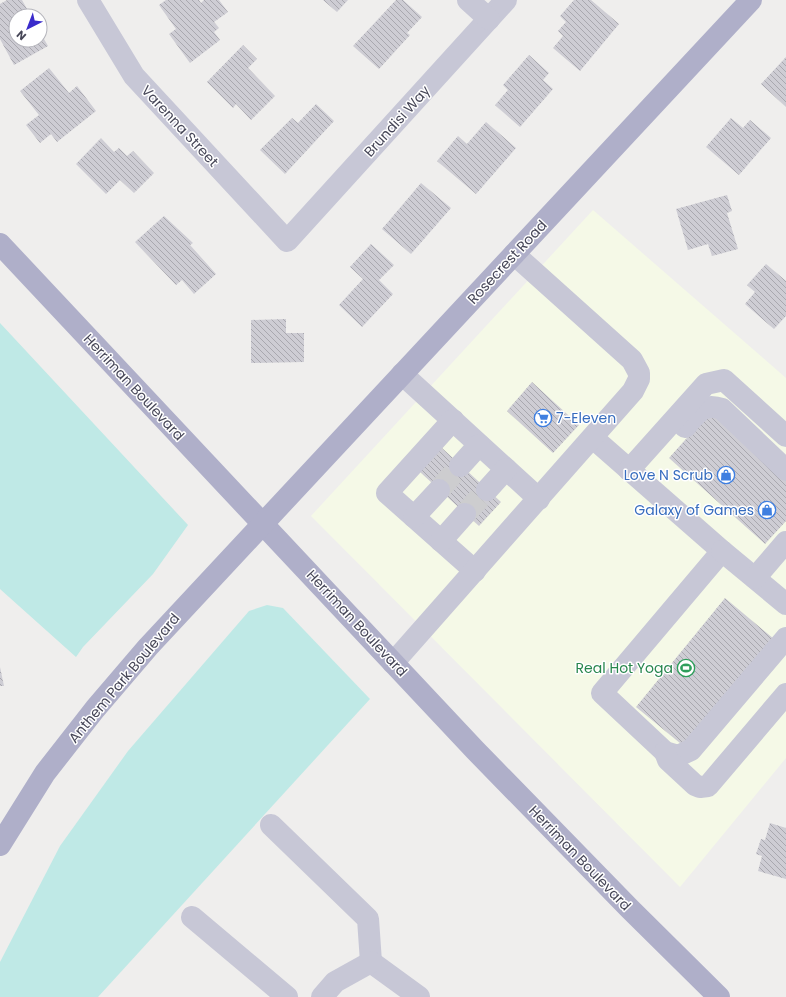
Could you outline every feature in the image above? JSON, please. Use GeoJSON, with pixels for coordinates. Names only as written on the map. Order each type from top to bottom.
{"type":"FeatureCollection","features":[{"type":"Feature","properties":{"kind":"main road","name":"Rosecrest Road"},"geometry":{"type":"LineString","coordinates":[[263,523],[751,0]]}},
{"type":"Feature","properties":{"kind":"main road","name":"Herriman Boulevard"},"geometry":{"type":"LineString","coordinates":[[0,244],[475,750],[624,904],[719,997]]}},
{"type":"Feature","properties":{"kind":"main road","name":"Anthem Park Boulevard"},"geometry":{"type":"LineString","coordinates":[[0,845],[45,773],[95,709],[148,647],[263,523]]}},
{"type":"Feature","properties":{"kind":"street","name":"Varenna Street"},"geometry":{"type":"LineString","coordinates":[[88,0],[134,76],[287,241]]}},
{"type":"Feature","properties":{"kind":"street"},"geometry":{"type":"LineString","coordinates":[[468,0],[490,19]]}},
{"type":"Feature","properties":{"kind":"street","name":"Brundisi Way"},"geometry":{"type":"LineString","coordinates":[[287,241],[506,0]]}},
{"type":"Feature","properties":{"kind":"street"},"geometry":{"type":"LineString","coordinates":[[393,663],[634,391],[639,379],[639,372],[632,360],[514,254]]}},
{"type":"Feature","properties":{"kind":"street"},"geometry":{"type":"LineString","coordinates":[[402,374],[539,499]]}},
{"type":"Feature","properties":{"kind":"street"},"geometry":{"type":"LineString","coordinates":[[629,470],[706,384],[724,380],[786,436]]}},
{"type":"Feature","properties":{"kind":"street"},"geometry":{"type":"LineString","coordinates":[[651,445],[672,441],[700,411],[712,405],[722,409],[786,470]]}},
{"type":"Feature","properties":{"kind":"street"},"geometry":{"type":"LineString","coordinates":[[453,420],[387,493],[475,571]]}},
{"type":"Feature","properties":{"kind":"street"},"geometry":{"type":"LineString","coordinates":[[593,438],[722,551],[786,604]]}},
{"type":"Feature","properties":{"kind":"street"},"geometry":{"type":"LineString","coordinates":[[460,466],[479,445]]}},
{"type":"Feature","properties":{"kind":"street"},"geometry":{"type":"LineString","coordinates":[[487,490],[506,469]]}},
{"type":"Feature","properties":{"kind":"street"},"geometry":{"type":"LineString","coordinates":[[414,517],[439,490]]}},
{"type":"Feature","properties":{"kind":"street"},"geometry":{"type":"LineString","coordinates":[[441,540],[465,514]]}},
{"type":"Feature","properties":{"kind":"street"},"geometry":{"type":"LineString","coordinates":[[755,578],[786,542]]}},
{"type":"Feature","properties":{"kind":"street"},"geometry":{"type":"LineString","coordinates":[[722,551],[602,693],[665,752],[678,756],[691,750],[786,638]]}},
{"type":"Feature","properties":{"kind":"street"},"geometry":{"type":"LineString","coordinates":[[665,752],[668,760],[695,785],[700,787],[708,786],[714,781],[786,694]]}},
{"type":"Feature","properties":{"kind":"street"},"geometry":{"type":"LineString","coordinates":[[271,824],[368,919],[371,962],[419,997]]}},
{"type":"Feature","properties":{"kind":"street"},"geometry":{"type":"LineString","coordinates":[[192,917],[287,997]]}},
{"type":"Feature","properties":{"kind":"street"},"geometry":{"type":"LineString","coordinates":[[322,997],[335,982],[371,962]]}},
{"type":"Feature","properties":{"kind":"shaded area"},"geometry":{"type":"Polygon","coordinates":[[[593,210],[786,378],[786,758],[680,887],[311,516],[593,210]]]}},
{"type":"Feature","properties":{"kind":"shaded area"},"geometry":{"type":"Polygon","coordinates":[[[0,323],[188,525],[153,574],[83,647],[76,657],[0,589],[0,323]]]}},
{"type":"Feature","properties":{"kind":"shaded area"},"geometry":{"type":"Polygon","coordinates":[[[267,605],[283,608],[370,699],[98,997],[0,997],[0,962],[60,846],[128,751],[249,611],[267,605]]]}},
{"type":"Feature","properties":{"kind":"building"},"geometry":{"type":"Polygon","coordinates":[[[7,0],[22,0],[26,8],[8,8],[8,48],[44,48],[14,65],[0,39],[0,4],[7,0]]]}},
{"type":"Feature","properties":{"kind":"building"},"geometry":{"type":"Polygon","coordinates":[[[166,0],[199,0],[201,3],[204,0],[219,0],[228,12],[214,22],[219,28],[214,32],[220,40],[190,63],[169,34],[176,29],[159,5],[166,0]]]}},
{"type":"Feature","properties":{"kind":"building"},"geometry":{"type":"Polygon","coordinates":[[[323,0],[348,0],[337,12],[323,0]]]}},
{"type":"Feature","properties":{"kind":"building"},"geometry":{"type":"Polygon","coordinates":[[[396,0],[403,0],[422,17],[407,33],[410,35],[379,69],[353,46],[396,0]]]}},
{"type":"Feature","properties":{"kind":"building"},"geometry":{"type":"Polygon","coordinates":[[[574,0],[591,0],[619,24],[580,71],[553,48],[563,36],[558,31],[566,22],[560,16],[574,0]]]}},
{"type":"Feature","properties":{"kind":"building"},"geometry":{"type":"Polygon","coordinates":[[[243,45],[257,59],[248,68],[275,96],[251,120],[236,104],[233,108],[207,82],[243,45]]]}},
{"type":"Feature","properties":{"kind":"building"},"geometry":{"type":"Polygon","coordinates":[[[529,55],[549,73],[543,80],[553,89],[520,127],[495,105],[508,90],[503,85],[529,55]]]}},
{"type":"Feature","properties":{"kind":"building"},"geometry":{"type":"Polygon","coordinates":[[[786,57],[786,107],[761,84],[786,57]]]}},
{"type":"Feature","properties":{"kind":"building"},"geometry":{"type":"Polygon","coordinates":[[[49,68],[69,93],[77,86],[96,111],[57,142],[51,134],[40,143],[26,125],[39,115],[20,91],[49,68]]]}},
{"type":"Feature","properties":{"kind":"building"},"geometry":{"type":"Polygon","coordinates":[[[316,104],[334,121],[285,174],[260,150],[292,118],[298,123],[316,104]]]}},
{"type":"Feature","properties":{"kind":"building"},"geometry":{"type":"Polygon","coordinates":[[[731,118],[743,128],[750,120],[771,138],[739,175],[706,147],[731,118]]]}},
{"type":"Feature","properties":{"kind":"building"},"geometry":{"type":"Polygon","coordinates":[[[486,122],[516,148],[476,194],[437,161],[458,136],[467,144],[486,122]]]}},
{"type":"Feature","properties":{"kind":"building"},"geometry":{"type":"Polygon","coordinates":[[[101,138],[114,152],[119,148],[127,156],[133,151],[154,173],[134,193],[120,180],[106,194],[76,164],[101,138]]]}},
{"type":"Feature","properties":{"kind":"building"},"geometry":{"type":"Polygon","coordinates":[[[421,183],[451,208],[411,254],[382,229],[421,183]]]}},
{"type":"Feature","properties":{"kind":"building"},"geometry":{"type":"Polygon","coordinates":[[[727,195],[732,211],[727,213],[738,249],[712,256],[708,244],[688,250],[676,209],[727,195]]]}},
{"type":"Feature","properties":{"kind":"building"},"geometry":{"type":"Polygon","coordinates":[[[164,216],[193,243],[190,245],[216,274],[194,294],[182,280],[176,285],[135,242],[164,216]]]}},
{"type":"Feature","properties":{"kind":"building"},"geometry":{"type":"Polygon","coordinates":[[[371,244],[394,265],[379,280],[393,294],[362,327],[339,305],[363,279],[350,267],[371,244]]]}},
{"type":"Feature","properties":{"kind":"building"},"geometry":{"type":"Polygon","coordinates":[[[766,264],[786,281],[786,316],[774,329],[745,304],[755,292],[747,285],[766,264]]]}},
{"type":"Feature","properties":{"kind":"building"},"geometry":{"type":"Polygon","coordinates":[[[286,319],[286,333],[304,333],[304,362],[251,363],[251,320],[286,319]]]}},
{"type":"Feature","properties":{"kind":"building","name":"7-Eleven"},"geometry":{"type":"Polygon","coordinates":[[[532,382],[579,425],[553,453],[507,411],[532,382]]]}},
{"type":"Feature","properties":{"kind":"building"},"geometry":{"type":"Polygon","coordinates":[[[710,412],[786,480],[786,521],[765,544],[669,458],[710,412]]]}},
{"type":"Feature","properties":{"kind":"building"},"geometry":{"type":"Polygon","coordinates":[[[442,448],[501,502],[479,526],[420,472],[442,448]]]}},
{"type":"Feature","properties":{"kind":"building"},"geometry":{"type":"Polygon","coordinates":[[[725,598],[774,639],[686,748],[636,707],[725,598]]]}},
{"type":"Feature","properties":{"kind":"building"},"geometry":{"type":"Polygon","coordinates":[[[0,667],[4,686],[0,686],[0,667]]]}},
{"type":"Feature","properties":{"kind":"building"},"geometry":{"type":"Polygon","coordinates":[[[770,823],[786,828],[786,879],[758,871],[762,856],[756,854],[761,839],[765,840],[770,823]]]}},
{"type":"Feature","properties":{"kind":"tunnel"},"geometry":{"type":"LineString","coordinates":[[439,490],[460,466]]}},
{"type":"Feature","properties":{"kind":"tunnel"},"geometry":{"type":"LineString","coordinates":[[465,514],[487,490]]}},
{"type":"Feature","properties":{"kind":"place","name":"7-Eleven"},"geometry":{"type":"Point","coordinates":[543,418]}},
{"type":"Feature","properties":{"kind":"place","name":"Love N Scrub"},"geometry":{"type":"Point","coordinates":[726,475]}},
{"type":"Feature","properties":{"kind":"place","name":"Galaxy of Games"},"geometry":{"type":"Point","coordinates":[767,510]}},
{"type":"Feature","properties":{"kind":"place","name":"Real Hot Yoga"},"geometry":{"type":"Point","coordinates":[686,668]}}]}
